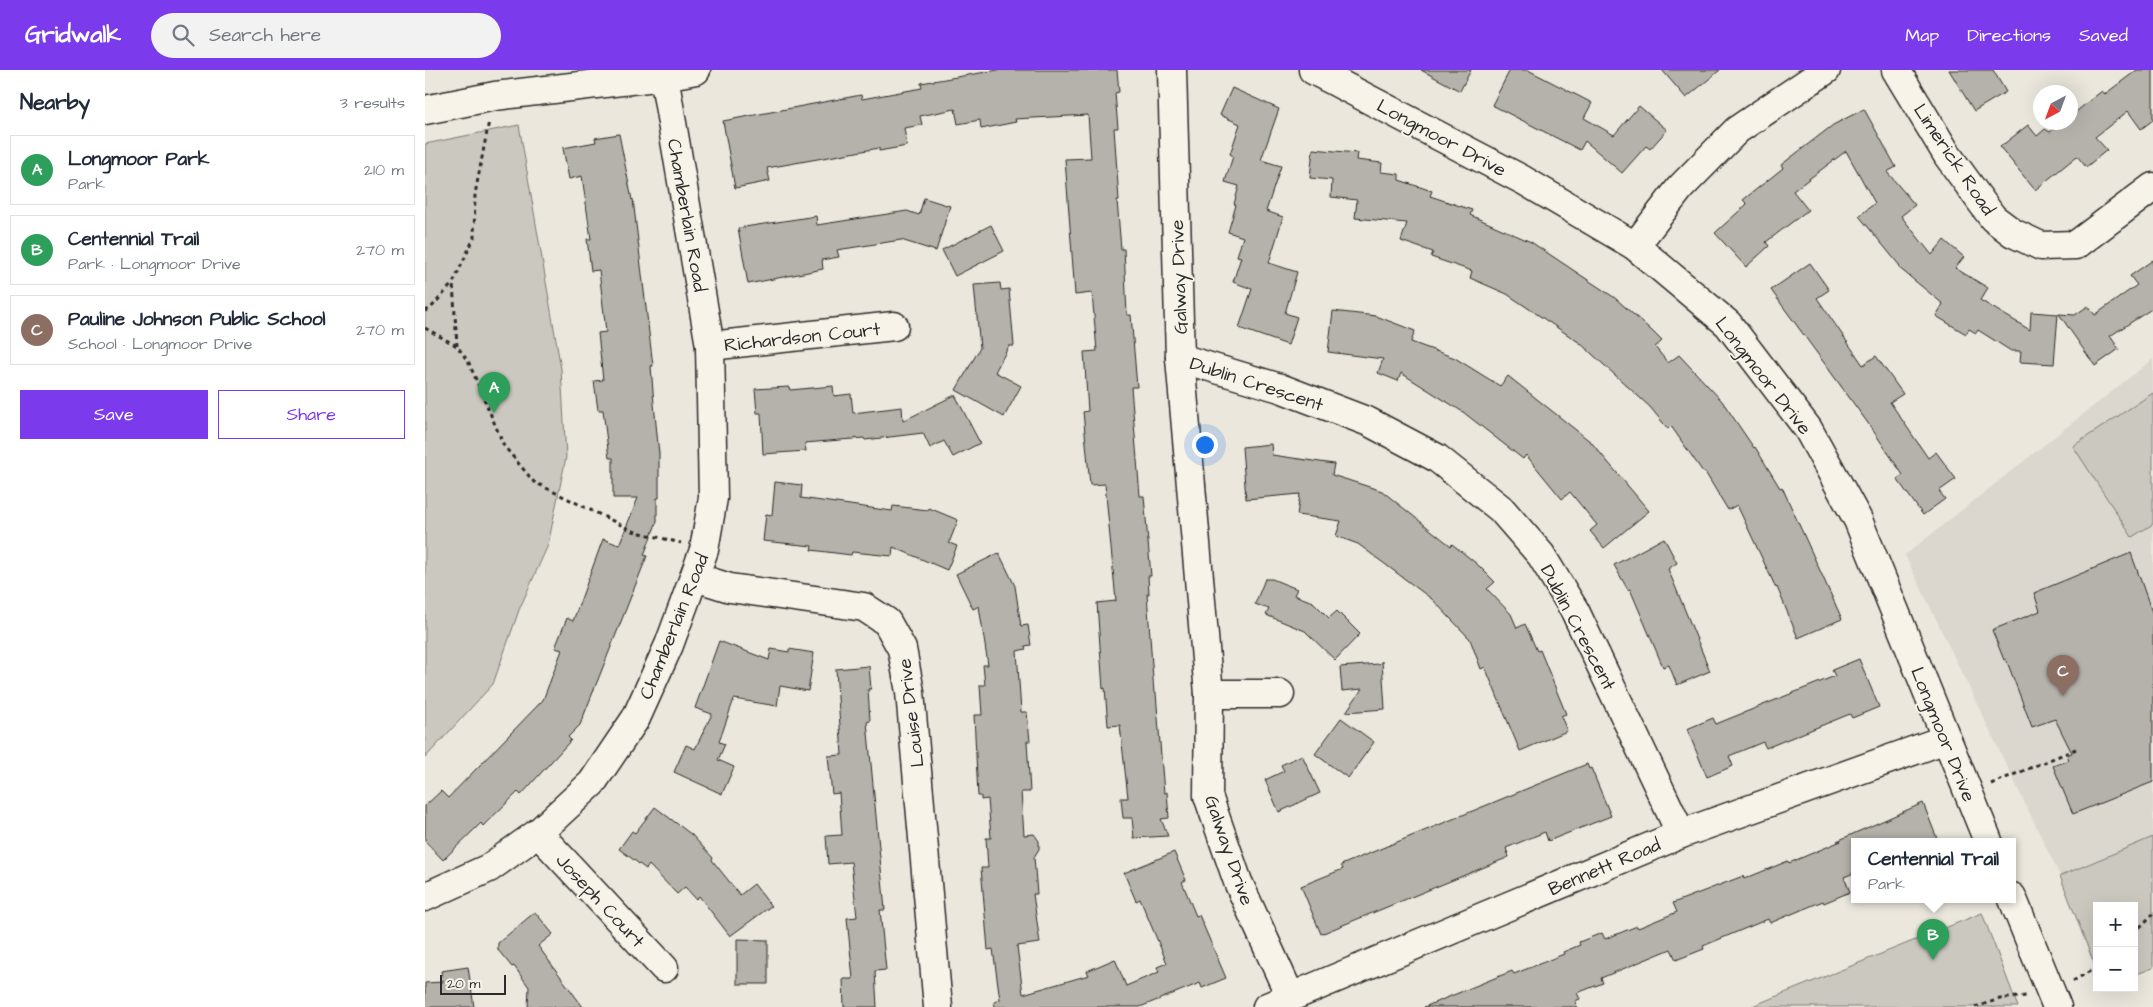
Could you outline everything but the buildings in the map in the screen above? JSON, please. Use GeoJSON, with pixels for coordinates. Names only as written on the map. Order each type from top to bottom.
{"type":"FeatureCollection","features":[{"type":"Feature","properties":{"kind":"street"},"geometry":{"type":"LineString","coordinates":[[425,110],[495,96],[664,76],[696,70]]}},
{"type":"Feature","properties":{"kind":"street","name":"Galway Drive"},"geometry":{"type":"LineString","coordinates":[[1172,70],[1180,358],[1209,694],[1208,796],[1279,1002]]}},
{"type":"Feature","properties":{"kind":"street"},"geometry":{"type":"LineString","coordinates":[[1635,246],[1680,188],[1737,130],[1826,70]]}},
{"type":"Feature","properties":{"kind":"street","name":"Limerick Road"},"geometry":{"type":"LineString","coordinates":[[1896,70],[1948,156],[1993,218],[2013,233],[2041,246],[2076,245],[2153,187]]}},
{"type":"Feature","properties":{"kind":"street","name":"Longmoor Drive"},"geometry":{"type":"LineString","coordinates":[[1330,74],[1523,180],[1635,246],[1728,324],[1808,429],[1858,520],[1967,794],[1987,838]]}},
{"type":"Feature","properties":{"kind":"street","name":"Chamberlain Road"},"geometry":{"type":"LineString","coordinates":[[425,897],[489,868],[539,833],[592,782],[636,718],[669,645],[704,550],[713,498],[710,346],[664,76]]}},
{"type":"Feature","properties":{"kind":"street","name":"Richardson Court"},"geometry":{"type":"LineString","coordinates":[[710,346],[894,326]]}},
{"type":"Feature","properties":{"kind":"street","name":"Dublin Crescent"},"geometry":{"type":"LineString","coordinates":[[1180,358],[1280,388],[1369,422],[1437,458],[1501,509],[1541,555],[1575,611],[1681,834]]}},
{"type":"Feature","properties":{"kind":"street","name":"Louise Drive"},"geometry":{"type":"LineString","coordinates":[[695,578],[730,588],[864,607],[887,622],[902,649],[910,692],[938,1007]]}},
{"type":"Feature","properties":{"kind":"street"},"geometry":{"type":"LineString","coordinates":[[1209,694],[1280,694]]}},
{"type":"Feature","properties":{"kind":"street","name":"Bennett Road"},"geometry":{"type":"LineString","coordinates":[[1279,1002],[1681,834],[1946,738]]}},
{"type":"Feature","properties":{"kind":"street","name":"Joseph Court"},"geometry":{"type":"LineString","coordinates":[[539,833],[664,968]]}},
{"type":"Feature","properties":{"kind":"street"},"geometry":{"type":"LineString","coordinates":[[2014,903],[2057,1007]]}},
{"type":"Feature","properties":{"kind":"path"},"geometry":{"type":"LineString","coordinates":[[425,312],[430,309],[453,283],[475,238],[475,194],[495,96]]}},
{"type":"Feature","properties":{"kind":"path"},"geometry":{"type":"LineString","coordinates":[[453,283],[457,346]]}},
{"type":"Feature","properties":{"kind":"path"},"geometry":{"type":"LineString","coordinates":[[425,328],[457,346],[469,363],[504,446],[534,482],[633,531],[704,550]]}},
{"type":"Feature","properties":{"kind":"path"},"geometry":{"type":"LineString","coordinates":[[1967,794],[2076,748]]}},
{"type":"Feature","properties":{"kind":"path"},"geometry":{"type":"LineString","coordinates":[[2138,929],[2153,914]]}},
{"type":"Feature","properties":{"kind":"shaded area"},"geometry":{"type":"Polygon","coordinates":[[[519,125],[561,369],[566,457],[548,545],[519,610],[493,684],[425,758],[425,144],[519,125]]]}},
{"type":"Feature","properties":{"kind":"shaded area"},"geometry":{"type":"Polygon","coordinates":[[[2153,359],[2153,837],[2060,876],[1905,555],[2153,359]]]}},
{"type":"Feature","properties":{"kind":"shaded area"},"geometry":{"type":"Polygon","coordinates":[[[2153,393],[2153,524],[2132,537],[2073,446],[2153,393]]]}},
{"type":"Feature","properties":{"kind":"shaded area"},"geometry":{"type":"Polygon","coordinates":[[[2153,837],[2153,968],[2138,974],[2138,902],[2093,902],[2093,961],[2060,876],[2153,837]]]}},
{"type":"Feature","properties":{"kind":"shaded area"},"geometry":{"type":"Polygon","coordinates":[[[1982,913],[2018,1007],[1750,1007],[1982,913]]]}},
{"type":"Feature","properties":{"kind":"place","name":"Longmoor Park"},"geometry":{"type":"Point","coordinates":[494,413]}},
{"type":"Feature","properties":{"kind":"place","name":"Pauline Johnson Public School"},"geometry":{"type":"Point","coordinates":[2063,696]}},
{"type":"Feature","properties":{"kind":"place","name":"Centennial Trail"},"geometry":{"type":"Point","coordinates":[1933,960]}}]}
